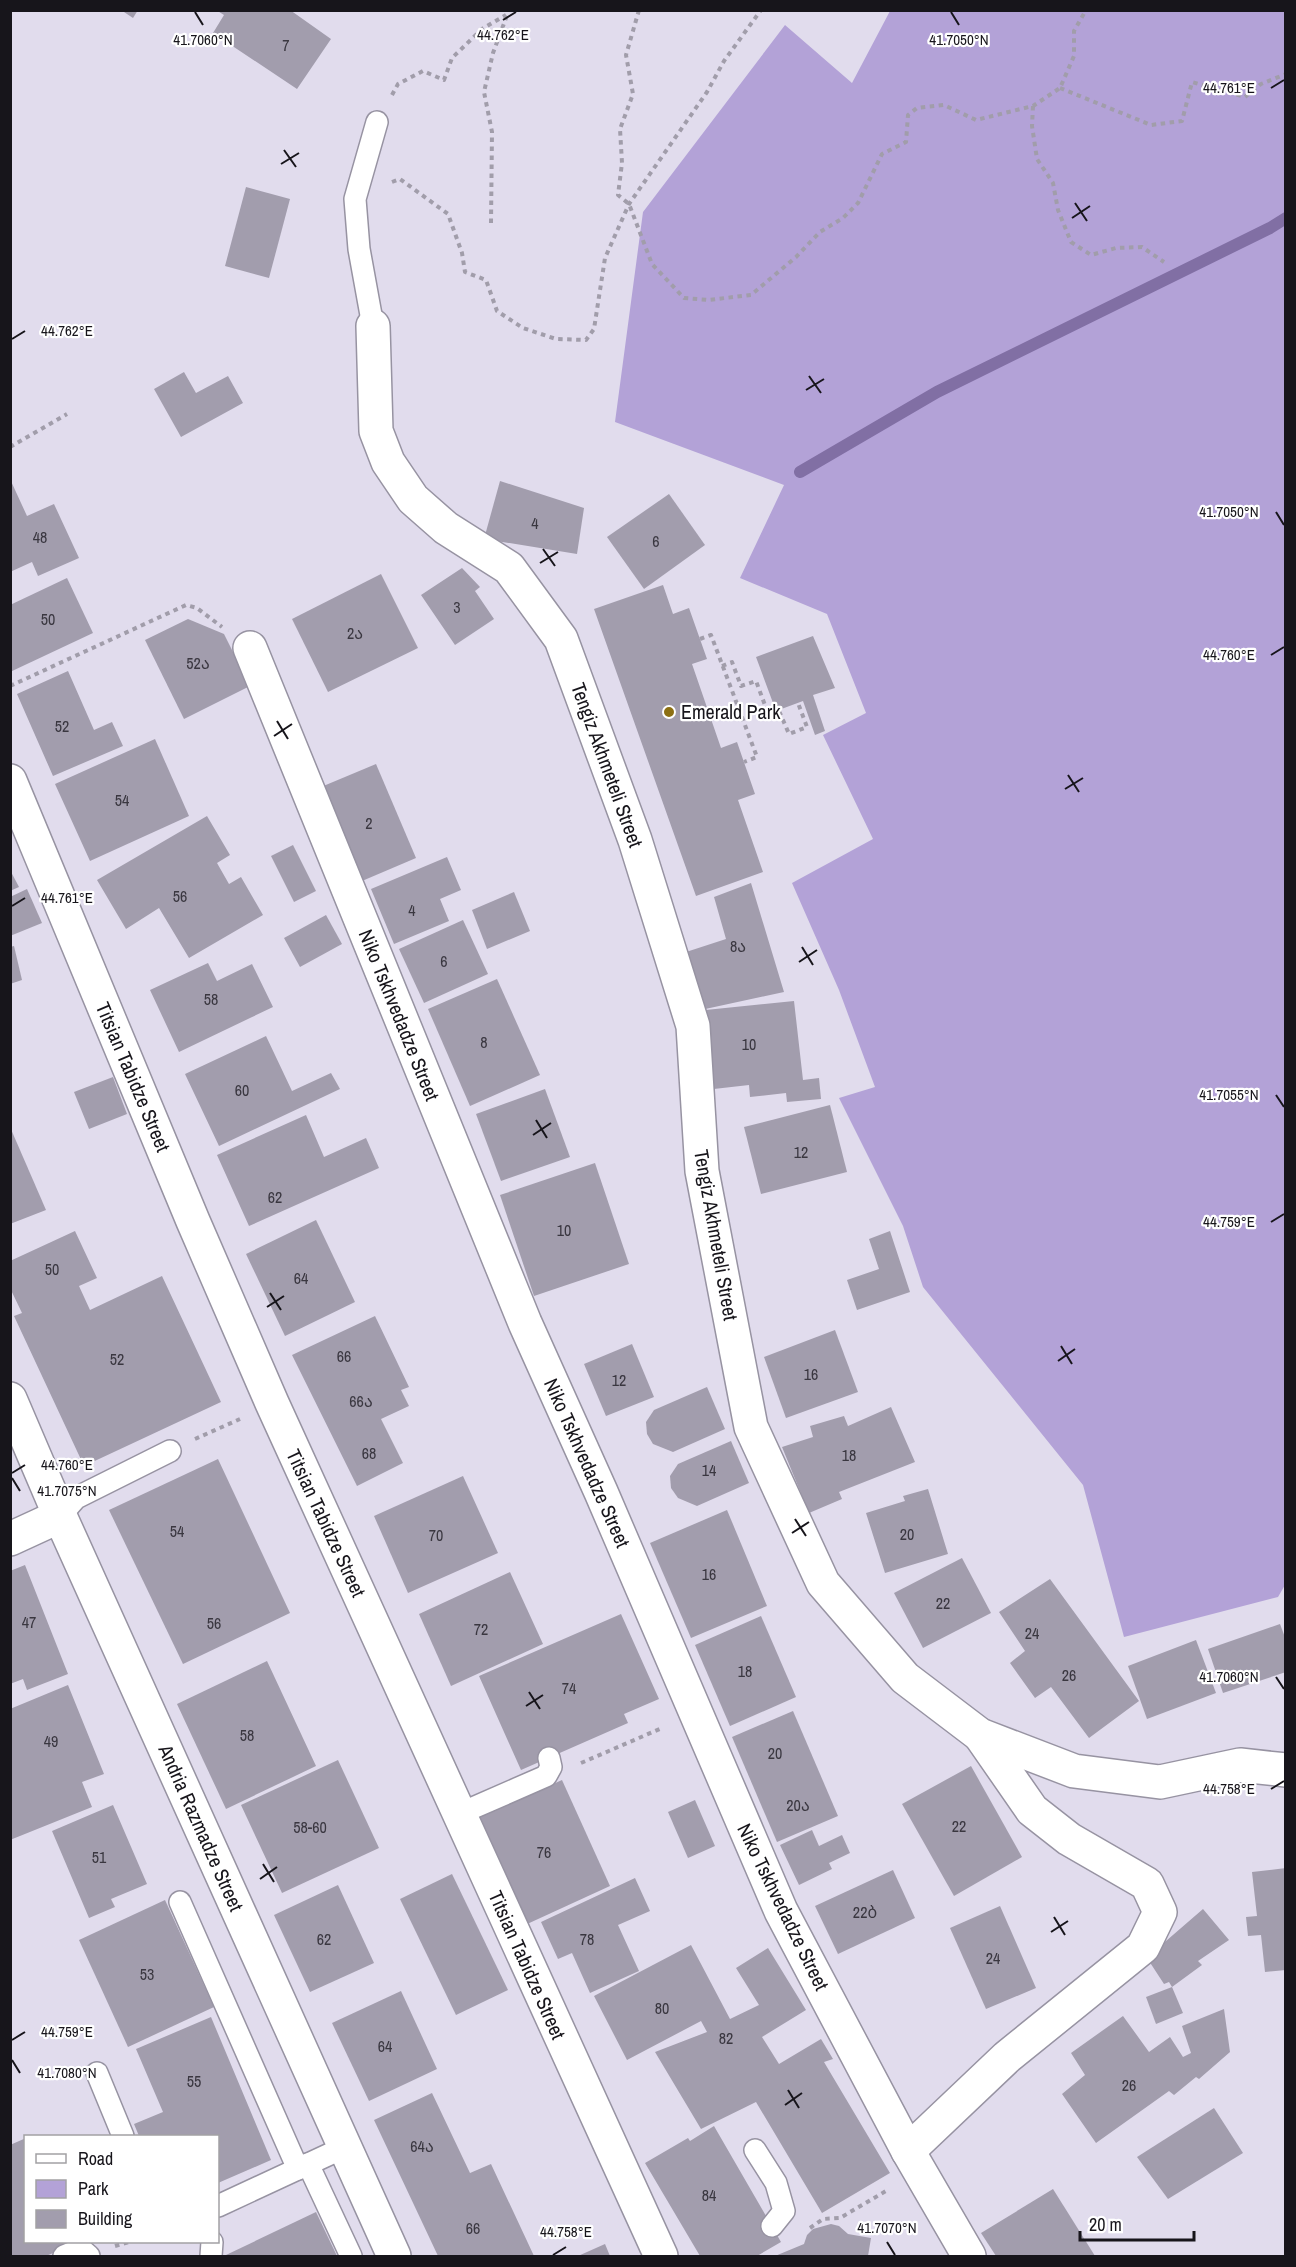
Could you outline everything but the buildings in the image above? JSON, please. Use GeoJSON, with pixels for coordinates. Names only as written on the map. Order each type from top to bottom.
{"type":"FeatureCollection","features":[{"type":"Feature","properties":{"kind":"street","name":"Tengiz Akhmeteli Street"},"geometry":{"type":"LineString","coordinates":[[373,326],[376,431],[388,462],[413,499],[446,528],[509,568],[561,639],[635,840],[693,1026],[702,1170],[751,1427],[823,1583],[905,1678],[980,1734],[1074,1771],[1160,1782],[1240,1765],[1286,1770]]}},
{"type":"Feature","properties":{"kind":"street","name":"Niko Tskhvedadze Street"},"geometry":{"type":"LineString","coordinates":[[250,648],[525,1323],[781,1911],[908,2151],[969,2256]]}},
{"type":"Feature","properties":{"kind":"street","name":"Titsian Tabidze Street"},"geometry":{"type":"LineString","coordinates":[[10,781],[188,1210],[258,1371],[661,2256]]}},
{"type":"Feature","properties":{"kind":"street","name":"Andria Razmadze Street"},"geometry":{"type":"LineString","coordinates":[[10,1399],[60,1516],[394,2256]]}},
{"type":"Feature","properties":{"kind":"street"},"geometry":{"type":"LineString","coordinates":[[10,1539],[60,1516]]}},
{"type":"Feature","properties":{"kind":"street"},"geometry":{"type":"LineString","coordinates":[[908,2151],[1007,2057],[1143,1947],[1160,1912],[1147,1884],[1069,1839],[1032,1810],[980,1734]]}},
{"type":"Feature","properties":{"kind":"lane"},"geometry":{"type":"LineString","coordinates":[[373,326],[359,249],[355,199],[377,122]]}},
{"type":"Feature","properties":{"kind":"lane"},"geometry":{"type":"LineString","coordinates":[[60,1516],[76,1498],[170,1451]]}},
{"type":"Feature","properties":{"kind":"lane"},"geometry":{"type":"LineString","coordinates":[[459,1814],[546,1776],[551,1767],[549,1758]]}},
{"type":"Feature","properties":{"kind":"lane"},"geometry":{"type":"LineString","coordinates":[[180,1902],[303,2166],[351,2256]]}},
{"type":"Feature","properties":{"kind":"lane"},"geometry":{"type":"LineString","coordinates":[[97,2073],[123,2135]]}},
{"type":"Feature","properties":{"kind":"lane"},"geometry":{"type":"LineString","coordinates":[[219,2206],[345,2147]]}},
{"type":"Feature","properties":{"kind":"lane"},"geometry":{"type":"LineString","coordinates":[[755,2150],[776,2183],[784,2211],[772,2226]]}},
{"type":"Feature","properties":{"kind":"lane"},"geometry":{"type":"LineString","coordinates":[[64,2256],[81,2249],[89,2256]]}},
{"type":"Feature","properties":{"kind":"path"},"geometry":{"type":"LineString","coordinates":[[639,10],[626,56],[633,94],[620,129],[622,163],[618,195],[629,204],[652,264],[684,298],[708,300],[751,295],[796,257],[820,232],[843,218],[858,203],[882,154],[906,142],[908,115],[918,108],[944,105],[976,120],[1033,106],[1060,88],[1074,56],[1074,31],[1086,10]]}},
{"type":"Feature","properties":{"kind":"path"},"geometry":{"type":"LineString","coordinates":[[355,199],[400,179],[448,214],[462,253],[465,272],[486,280],[497,311],[523,328],[556,339],[586,340],[594,329],[605,258],[629,204],[707,92],[724,61],[760,10]]}},
{"type":"Feature","properties":{"kind":"path"},"geometry":{"type":"LineString","coordinates":[[377,122],[399,84],[423,71],[444,80],[452,58],[482,29],[508,13]]}},
{"type":"Feature","properties":{"kind":"path"},"geometry":{"type":"LineString","coordinates":[[492,223],[492,132],[484,92],[493,53],[508,13]]}},
{"type":"Feature","properties":{"kind":"path"},"geometry":{"type":"LineString","coordinates":[[1060,88],[1151,125],[1182,121],[1192,82],[1245,98],[1261,84],[1286,74]]}},
{"type":"Feature","properties":{"kind":"path"},"geometry":{"type":"LineString","coordinates":[[1033,106],[1032,126],[1037,159],[1053,183],[1058,210],[1071,242],[1091,255],[1116,248],[1142,247],[1164,262]]}},
{"type":"Feature","properties":{"kind":"path"},"geometry":{"type":"LineString","coordinates":[[10,447],[67,414]]}},
{"type":"Feature","properties":{"kind":"path"},"geometry":{"type":"LineString","coordinates":[[10,686],[186,605],[198,608],[250,648]]}},
{"type":"Feature","properties":{"kind":"path"},"geometry":{"type":"LineString","coordinates":[[700,639],[711,635],[757,758],[744,762]]}},
{"type":"Feature","properties":{"kind":"path"},"geometry":{"type":"LineString","coordinates":[[722,666],[732,662],[741,686],[756,681],[769,716],[780,712],[789,734],[807,727],[798,703]]}},
{"type":"Feature","properties":{"kind":"path"},"geometry":{"type":"LineString","coordinates":[[170,1451],[239,1419]]}},
{"type":"Feature","properties":{"kind":"path"},"geometry":{"type":"LineString","coordinates":[[580,1764],[664,1728]]}},
{"type":"Feature","properties":{"kind":"path"},"geometry":{"type":"LineString","coordinates":[[840,2218],[886,2191],[895,2198]]}},
{"type":"Feature","properties":{"kind":"path"},"geometry":{"type":"LineString","coordinates":[[115,2246],[123,2243]]}},
{"type":"Feature","properties":{"kind":"green space"},"geometry":{"type":"Polygon","coordinates":[[[890,11],[1285,11],[1285,1585],[1278,1597],[1124,1637],[1083,1485],[923,1287],[903,1226],[839,1098],[875,1087],[839,990],[792,883],[873,839],[823,735],[866,713],[827,614],[740,578],[784,485],[615,422],[643,212],[785,25],[852,83],[890,11]]]}},
{"type":"Feature","properties":{"kind":"waterway"},"geometry":{"type":"LineString","coordinates":[[800,472],[937,392],[1270,228],[1286,218]]}},
{"type":"Feature","properties":{"kind":"place","name":"Emerald Park"},"geometry":{"type":"Point","coordinates":[669,712]}}]}
